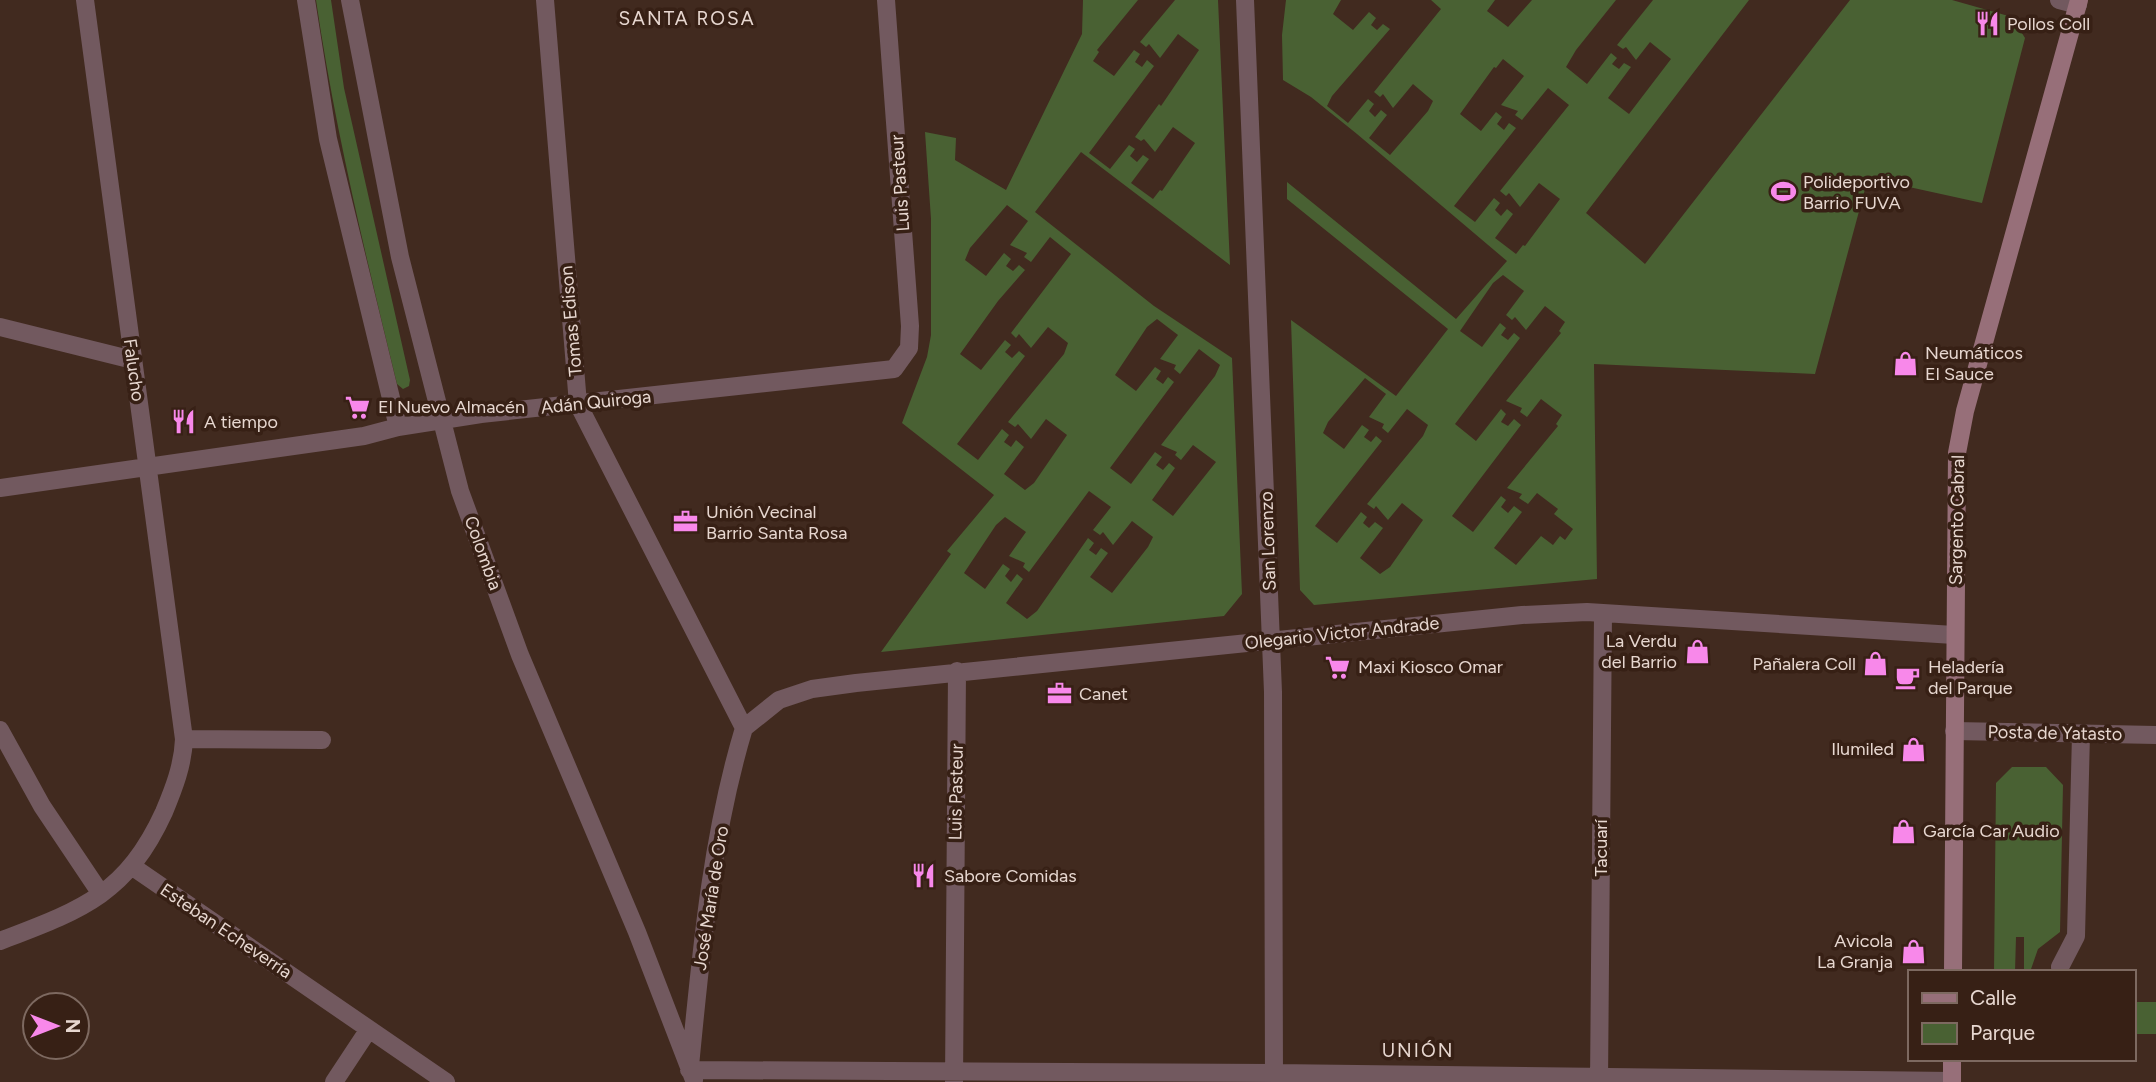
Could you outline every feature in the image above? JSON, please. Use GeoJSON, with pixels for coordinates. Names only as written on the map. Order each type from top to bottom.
{"type":"FeatureCollection","features":[{"type":"Feature","properties":{"kind":"main road","name":"Sargento Cabral"},"geometry":{"type":"LineString","coordinates":[[1952,970],[1956,470],[1960,432],[2079,3]]}},
{"type":"Feature","properties":{"kind":"main road"},"geometry":{"type":"LineString","coordinates":[[1952,1061],[1952,1082]]}},
{"type":"Feature","properties":{"kind":"street","name":"Falucho"},"geometry":{"type":"LineString","coordinates":[[85,0],[184,739],[183,757],[175,785],[152,838],[133,867]]}},
{"type":"Feature","properties":{"kind":"street"},"geometry":{"type":"LineString","coordinates":[[306,0],[331,152],[398,427]]}},
{"type":"Feature","properties":{"kind":"street","name":"Colombia"},"geometry":{"type":"LineString","coordinates":[[351,0],[377,151],[439,420],[460,491],[520,655],[637,932],[692,1076]]}},
{"type":"Feature","properties":{"kind":"street","name":"Tomas Edison"},"geometry":{"type":"LineString","coordinates":[[545,0],[578,404],[744,728]]}},
{"type":"Feature","properties":{"kind":"street","name":"Luis Pasteur"},"geometry":{"type":"LineString","coordinates":[[886,0],[910,326],[909,348],[900,363]]}},
{"type":"Feature","properties":{"kind":"street","name":"San Lorenzo"},"geometry":{"type":"LineString","coordinates":[[1245,0],[1272,640],[1274,1077]]}},
{"type":"Feature","properties":{"kind":"street"},"geometry":{"type":"LineString","coordinates":[[2059,0],[2079,3]]}},
{"type":"Feature","properties":{"kind":"street"},"geometry":{"type":"LineString","coordinates":[[0,327],[133,360]]}},
{"type":"Feature","properties":{"kind":"street","name":"Adán Quiroga"},"geometry":{"type":"LineString","coordinates":[[0,488],[364,436],[439,420],[880,372],[894,369],[900,363]]}},
{"type":"Feature","properties":{"kind":"street","name":"Olegario Victor Andrade"},"geometry":{"type":"LineString","coordinates":[[744,728],[779,700],[812,689],[957,671],[1522,615],[1603,613],[1954,635]]}},
{"type":"Feature","properties":{"kind":"street","name":"Tacuarí"},"geometry":{"type":"LineString","coordinates":[[1599,1080],[1603,613]]}},
{"type":"Feature","properties":{"kind":"street","name":"Luis Pasteur"},"geometry":{"type":"LineString","coordinates":[[954,1077],[957,671]]}},
{"type":"Feature","properties":{"kind":"street","name":"José María de Oro"},"geometry":{"type":"LineString","coordinates":[[692,1076],[702,944],[718,841],[744,728]]}},
{"type":"Feature","properties":{"kind":"street"},"geometry":{"type":"LineString","coordinates":[[0,730],[43,806],[101,894]]}},
{"type":"Feature","properties":{"kind":"street","name":"Posta de Yatasto"},"geometry":{"type":"LineString","coordinates":[[1954,732],[2156,735]]}},
{"type":"Feature","properties":{"kind":"street"},"geometry":{"type":"LineString","coordinates":[[2060,967],[2076,936],[2081,734]]}},
{"type":"Feature","properties":{"kind":"street"},"geometry":{"type":"LineString","coordinates":[[184,739],[322,740]]}},
{"type":"Feature","properties":{"kind":"street"},"geometry":{"type":"LineString","coordinates":[[0,941],[71,912],[101,894],[133,867]]}},
{"type":"Feature","properties":{"kind":"street","name":"Esteban Echeverría"},"geometry":{"type":"LineString","coordinates":[[133,867],[446,1082]]}},
{"type":"Feature","properties":{"kind":"street"},"geometry":{"type":"LineString","coordinates":[[334,1082],[369,1029]]}},
{"type":"Feature","properties":{"kind":"street"},"geometry":{"type":"LineString","coordinates":[[692,1076],[1952,1082]]}},
{"type":"Feature","properties":{"kind":"green space"},"geometry":{"type":"Polygon","coordinates":[[[316,0],[331,0],[344,88],[410,380],[409,386],[403,389],[397,384],[352,193],[316,0]]]}},
{"type":"Feature","properties":{"kind":"green space"},"geometry":{"type":"Polygon","coordinates":[[[1083,0],[1138,0],[1097,50],[1099,52],[1093,61],[1114,76],[1134,50],[1140,54],[1135,62],[1142,67],[1147,60],[1154,66],[1089,153],[1110,169],[1129,145],[1135,149],[1130,156],[1137,162],[1143,155],[1149,159],[1131,183],[1153,199],[1162,191],[1195,143],[1173,127],[1155,152],[1144,139],[1141,141],[1135,137],[1159,104],[1161,106],[1199,50],[1178,34],[1160,58],[1149,44],[1146,47],[1140,42],[1175,0],[1218,0],[1230,265],[1081,152],[1035,212],[1154,306],[1232,358],[1242,594],[1224,616],[881,652],[951,554],[947,551],[994,495],[902,423],[927,357],[931,335],[931,219],[925,132],[956,138],[955,160],[1006,190],[1082,34],[1083,0]],[[1007,205],[970,248],[965,260],[986,276],[1004,253],[1011,259],[1006,266],[1013,271],[1019,265],[1025,270],[998,301],[960,354],[981,370],[1005,340],[1011,345],[1005,352],[1012,358],[1019,351],[1025,356],[957,444],[978,460],[1002,429],[1009,435],[1004,442],[1011,447],[1016,440],[1024,447],[1004,474],[1025,490],[1034,483],[1067,435],[1046,419],[1031,439],[1018,424],[1015,427],[1008,422],[1064,354],[1068,343],[1048,327],[1031,348],[1019,334],[1016,338],[1011,333],[1071,254],[1050,237],[1031,262],[1024,257],[1027,253],[1010,245],[1028,221],[1007,205]],[[1157,319],[1147,327],[1115,375],[1136,391],[1155,367],[1161,371],[1156,379],[1163,384],[1168,377],[1174,382],[1110,468],[1131,484],[1155,452],[1162,457],[1156,465],[1163,470],[1169,463],[1175,468],[1152,500],[1173,516],[1216,462],[1193,445],[1181,460],[1175,455],[1177,452],[1161,445],[1215,376],[1220,365],[1199,349],[1180,374],[1174,369],[1176,365],[1160,359],[1178,335],[1157,319]],[[1089,491],[1029,572],[1023,567],[1025,563],[1009,556],[1026,532],[1005,517],[996,525],[964,573],[985,589],[1003,564],[1010,569],[1005,576],[1011,582],[1017,574],[1023,579],[1006,603],[1027,619],[1037,611],[1088,538],[1094,543],[1089,550],[1096,555],[1101,548],[1108,553],[1090,577],[1112,593],[1153,537],[1132,521],[1113,545],[1103,532],[1100,535],[1093,530],[1111,507],[1089,491]]]}},
{"type":"Feature","properties":{"kind":"green space"},"geometry":{"type":"Polygon","coordinates":[[[1286,0],[1341,0],[1333,14],[1353,30],[1369,12],[1376,18],[1371,25],[1377,30],[1383,24],[1390,29],[1332,96],[1327,106],[1348,123],[1368,99],[1374,104],[1369,111],[1375,117],[1381,110],[1387,115],[1369,138],[1390,155],[1428,111],[1433,101],[1413,84],[1393,108],[1383,94],[1380,97],[1374,92],[1441,9],[1431,0],[1495,0],[1487,11],[1508,27],[1532,0],[1616,0],[1576,50],[1566,67],[1587,84],[1611,53],[1617,58],[1612,64],[1619,69],[1624,63],[1631,67],[1608,98],[1629,114],[1671,59],[1650,42],[1636,60],[1626,47],[1623,49],[1617,45],[1653,0],[1749,0],[1586,213],[1645,264],[1850,0],[1952,0],[2012,17],[2025,38],[1982,203],[1868,178],[1815,374],[1594,364],[1597,579],[1314,605],[1300,590],[1291,320],[1396,396],[1448,329],[1287,199],[1287,182],[1456,319],[1507,261],[1357,134],[1311,97],[1283,80],[1282,35],[1286,0]],[[1503,59],[1494,67],[1460,114],[1481,131],[1496,112],[1502,117],[1497,124],[1504,130],[1509,123],[1516,128],[1454,206],[1475,222],[1494,198],[1500,203],[1495,210],[1501,216],[1507,209],[1513,214],[1495,238],[1516,254],[1560,199],[1539,183],[1520,207],[1509,193],[1506,196],[1500,191],[1569,105],[1548,88],[1522,120],[1515,115],[1518,111],[1501,105],[1524,76],[1503,59]],[[1503,275],[1493,283],[1460,331],[1482,347],[1500,323],[1506,328],[1501,335],[1508,340],[1514,333],[1520,338],[1455,424],[1476,441],[1501,409],[1506,414],[1501,422],[1508,426],[1514,419],[1521,425],[1452,516],[1473,532],[1501,496],[1506,500],[1501,507],[1508,513],[1514,506],[1522,512],[1494,548],[1516,565],[1541,536],[1553,545],[1560,536],[1565,540],[1573,529],[1554,514],[1558,509],[1537,493],[1528,504],[1519,498],[1522,494],[1507,488],[1558,426],[1556,424],[1562,415],[1541,399],[1527,417],[1520,412],[1522,408],[1506,401],[1561,333],[1559,331],[1565,322],[1545,306],[1526,330],[1515,317],[1512,320],[1506,315],[1524,291],[1503,275]],[[1365,378],[1328,422],[1323,433],[1344,449],[1362,425],[1369,430],[1364,437],[1371,442],[1376,436],[1382,441],[1315,526],[1337,543],[1361,512],[1367,517],[1363,523],[1369,528],[1375,522],[1383,528],[1360,558],[1380,574],[1390,567],[1423,520],[1402,503],[1388,520],[1376,506],[1374,509],[1367,504],[1423,436],[1428,425],[1407,409],[1388,433],[1382,428],[1384,424],[1369,417],[1386,394],[1365,378]]]}},
{"type":"Feature","properties":{"kind":"green space"},"geometry":{"type":"Polygon","coordinates":[[[2012,767],[2046,767],[2063,785],[2060,932],[2038,949],[2031,970],[2024,970],[2024,937],[2016,937],[2015,970],[1994,970],[1996,783],[2012,767]]]}},
{"type":"Feature","properties":{"kind":"green space"},"geometry":{"type":"Polygon","coordinates":[[[2135,1002],[2156,1002],[2156,1034],[2135,1034],[2135,1002]]]}},
{"type":"Feature","properties":{"kind":"place","name":"Pollos Coll"},"geometry":{"type":"Point","coordinates":[1987,24]}},
{"type":"Feature","properties":{"kind":"place","name":"Polideportivo Barrio FUVA"},"geometry":{"type":"Point","coordinates":[1783,192]}},
{"type":"Feature","properties":{"kind":"place","name":"Neumáticos El Sauce"},"geometry":{"type":"Point","coordinates":[1905,363]}},
{"type":"Feature","properties":{"kind":"place","name":"El Nuevo Almacén"},"geometry":{"type":"Point","coordinates":[358,407]}},
{"type":"Feature","properties":{"kind":"place","name":"A tiempo"},"geometry":{"type":"Point","coordinates":[184,422]}},
{"type":"Feature","properties":{"kind":"place","name":"Unión Vecinal Barrio Santa Rosa"},"geometry":{"type":"Point","coordinates":[686,522]}},
{"type":"Feature","properties":{"kind":"place","name":"La Verdu del Barrio"},"geometry":{"type":"Point","coordinates":[1697,651]}},
{"type":"Feature","properties":{"kind":"place","name":"Pañalera Coll"},"geometry":{"type":"Point","coordinates":[1876,664]}},
{"type":"Feature","properties":{"kind":"place","name":"Maxi Kiosco Omar"},"geometry":{"type":"Point","coordinates":[1338,667]}},
{"type":"Feature","properties":{"kind":"place","name":"Heladería del Parque"},"geometry":{"type":"Point","coordinates":[1908,677]}},
{"type":"Feature","properties":{"kind":"place","name":"Canet"},"geometry":{"type":"Point","coordinates":[1059,694]}},
{"type":"Feature","properties":{"kind":"place","name":"Ilumiled"},"geometry":{"type":"Point","coordinates":[1914,749]}},
{"type":"Feature","properties":{"kind":"place","name":"García Car Audio"},"geometry":{"type":"Point","coordinates":[1903,831]}},
{"type":"Feature","properties":{"kind":"place","name":"Sabore Comidas"},"geometry":{"type":"Point","coordinates":[924,876]}},
{"type":"Feature","properties":{"kind":"place","name":"Avicola La Granja"},"geometry":{"type":"Point","coordinates":[1913,951]}},
{"type":"Feature","properties":{"kind":"district","name":"SANTA ROSA"},"geometry":{"type":"Point","coordinates":[687,18]}},
{"type":"Feature","properties":{"kind":"district","name":"UNIÓN"},"geometry":{"type":"Point","coordinates":[1418,1050]}}]}
